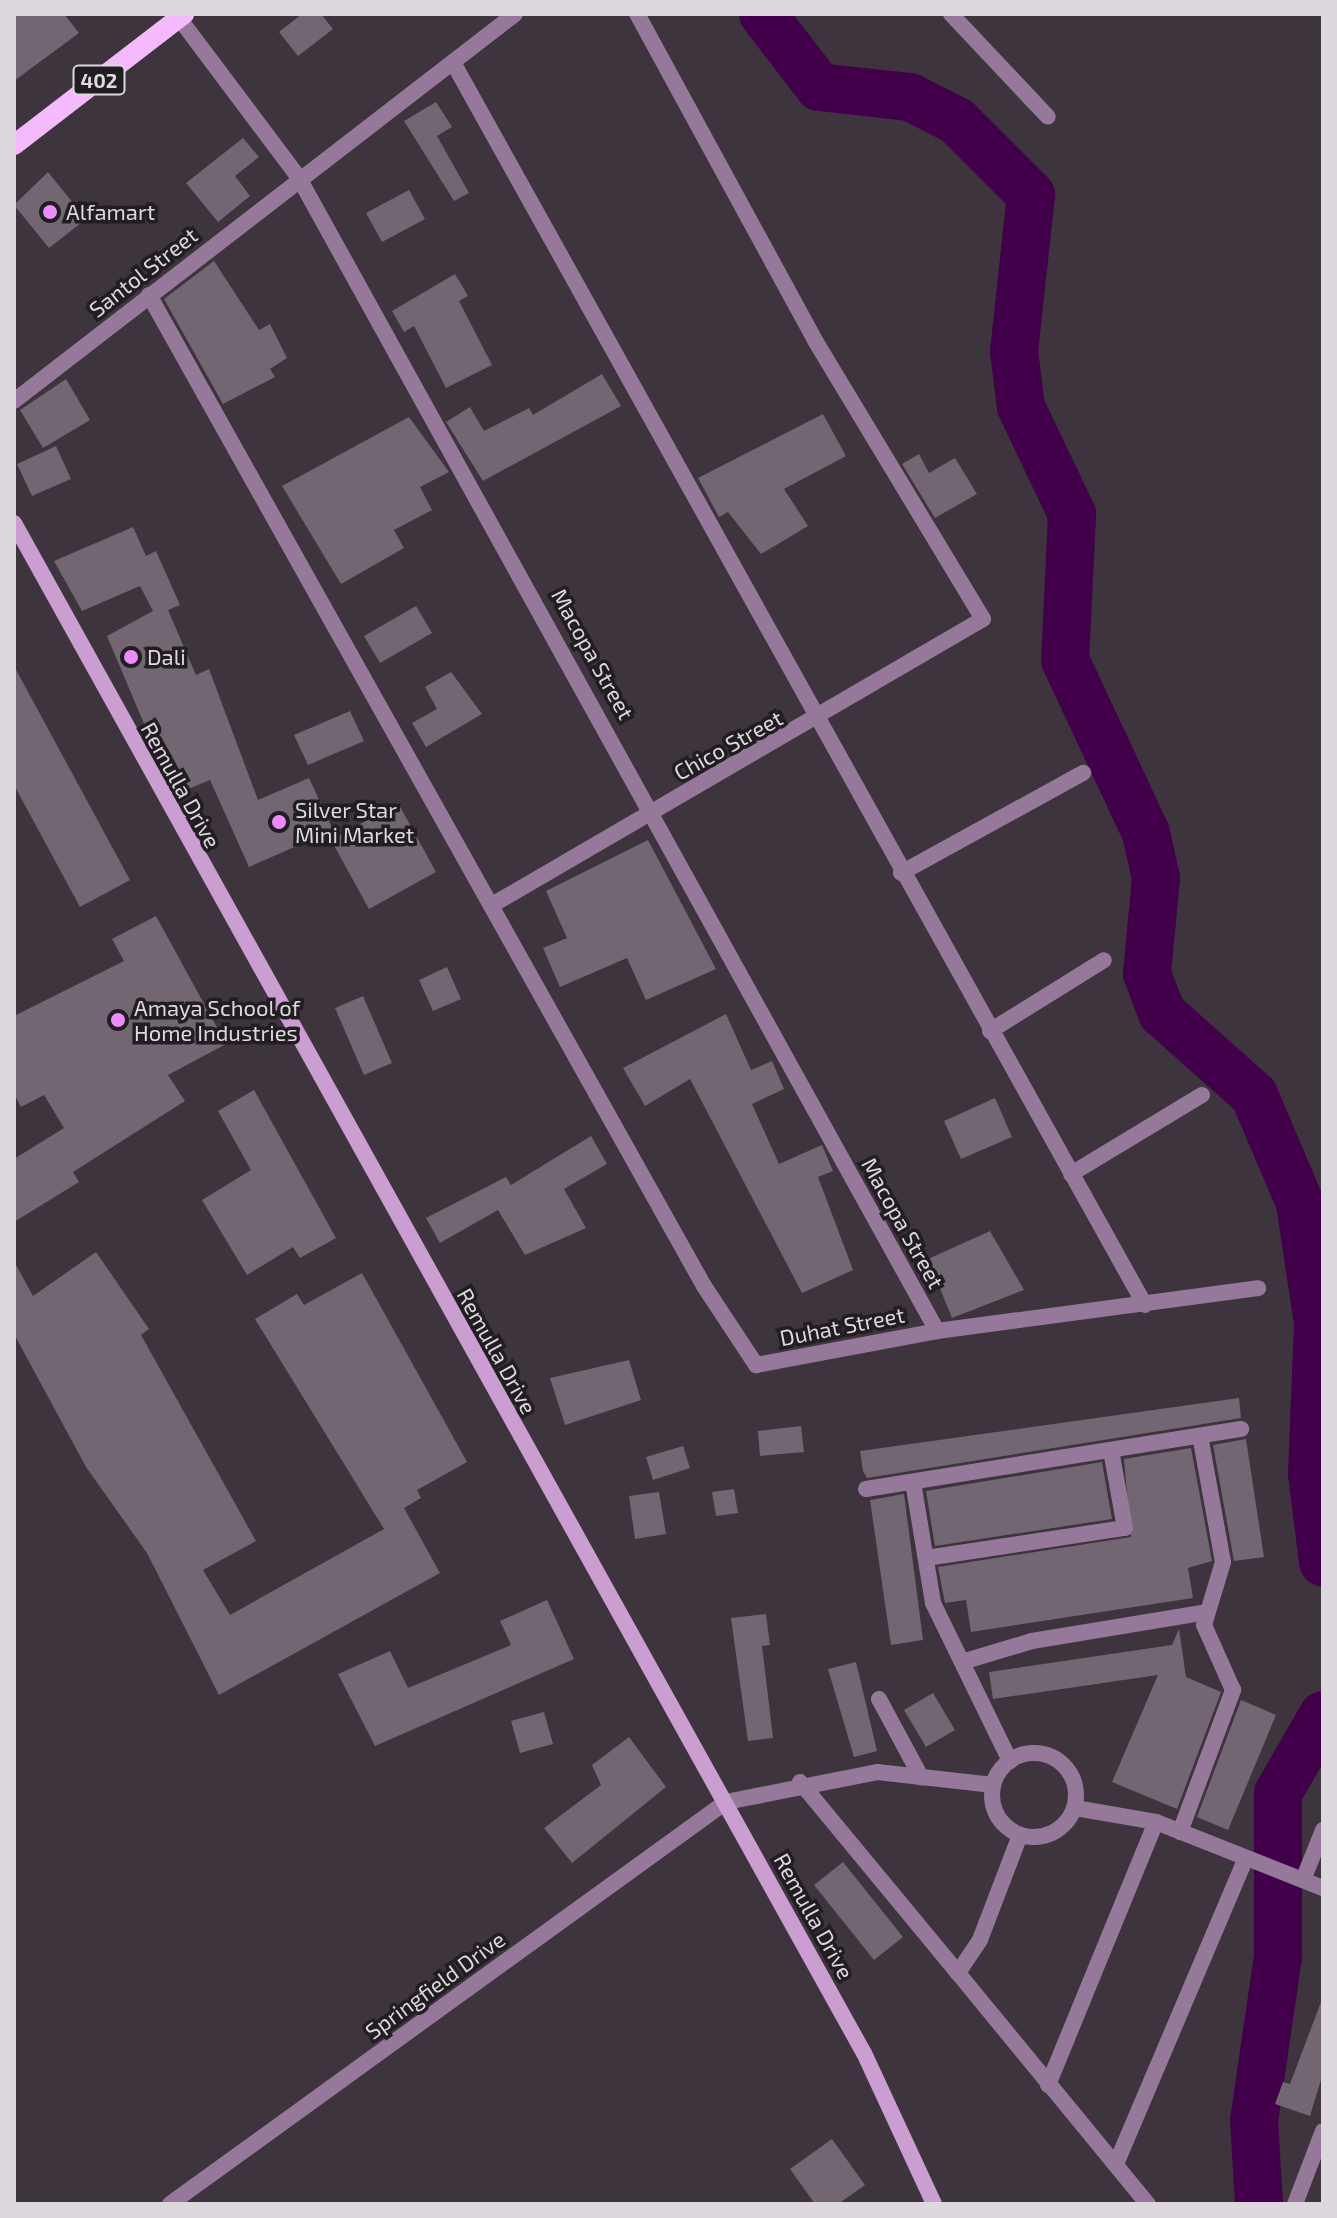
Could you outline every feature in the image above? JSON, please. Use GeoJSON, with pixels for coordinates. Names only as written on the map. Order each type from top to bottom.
{"type":"FeatureCollection","features":[{"type":"Feature","properties":{"kind":"main road","name":"402"},"geometry":{"type":"LineString","coordinates":[[14,145],[182,16]]}},
{"type":"Feature","properties":{"kind":"main road","name":"Remulla Drive"},"geometry":{"type":"LineString","coordinates":[[14,523],[277,1007],[726,1802],[864,2053],[934,2204]]}},
{"type":"Feature","properties":{"kind":"street","name":"Santol Street"},"geometry":{"type":"LineString","coordinates":[[14,401],[299,178],[455,66],[515,14]]}},
{"type":"Feature","properties":{"kind":"street","name":"Chico Street"},"geometry":{"type":"LineString","coordinates":[[492,905],[815,721],[983,619],[816,342],[637,14]]}},
{"type":"Feature","properties":{"kind":"street"},"geometry":{"type":"LineString","coordinates":[[951,14],[1048,117]]}},
{"type":"Feature","properties":{"kind":"street","name":"Macopa Street"},"geometry":{"type":"LineString","coordinates":[[182,16],[299,178],[654,811],[937,1331]]}},
{"type":"Feature","properties":{"kind":"street"},"geometry":{"type":"LineString","coordinates":[[455,66],[815,721],[1145,1305]]}},
{"type":"Feature","properties":{"kind":"street"},"geometry":{"type":"LineString","coordinates":[[149,295],[492,905]]}},
{"type":"Feature","properties":{"kind":"street"},"geometry":{"type":"LineString","coordinates":[[901,873],[1083,773]]}},
{"type":"Feature","properties":{"kind":"street","name":"Duhat Street"},"geometry":{"type":"LineString","coordinates":[[492,905],[704,1286],[756,1365],[937,1331],[1258,1288]]}},
{"type":"Feature","properties":{"kind":"street"},"geometry":{"type":"LineString","coordinates":[[990,1031],[1104,960]]}},
{"type":"Feature","properties":{"kind":"street"},"geometry":{"type":"LineString","coordinates":[[1071,1174],[1202,1095]]}},
{"type":"Feature","properties":{"kind":"street"},"geometry":{"type":"LineString","coordinates":[[866,1489],[1241,1429]]}},
{"type":"Feature","properties":{"kind":"street"},"geometry":{"type":"LineString","coordinates":[[1180,1832],[1232,1702],[1204,1625],[1223,1562],[1200,1436]]}},
{"type":"Feature","properties":{"kind":"street"},"geometry":{"type":"LineString","coordinates":[[926,1558],[1125,1528],[1111,1450]]}},
{"type":"Feature","properties":{"kind":"street"},"geometry":{"type":"LineString","coordinates":[[913,1482],[933,1603],[1010,1761]]}},
{"type":"Feature","properties":{"kind":"street"},"geometry":{"type":"LineString","coordinates":[[962,1662],[1032,1641],[1207,1612]]}},
{"type":"Feature","properties":{"kind":"street"},"geometry":{"type":"LineString","coordinates":[[879,1699],[921,1777]]}},
{"type":"Feature","properties":{"kind":"street"},"geometry":{"type":"LineString","coordinates":[[1035,1753],[1059,1761],[1075,1782],[1075,1808],[1059,1830],[1020,1835],[994,1810],[993,1785],[1010,1761],[1035,1753]]}},
{"type":"Feature","properties":{"kind":"street"},"geometry":{"type":"LineString","coordinates":[[726,1802],[800,1782],[877,1772],[993,1785]]}},
{"type":"Feature","properties":{"kind":"street"},"geometry":{"type":"LineString","coordinates":[[800,1782],[1148,2204]]}},
{"type":"Feature","properties":{"kind":"street","name":"Springfield Drive"},"geometry":{"type":"LineString","coordinates":[[170,2204],[726,1802]]}},
{"type":"Feature","properties":{"kind":"street"},"geometry":{"type":"LineString","coordinates":[[1075,1808],[1156,1822],[1323,1888]]}},
{"type":"Feature","properties":{"kind":"street"},"geometry":{"type":"LineString","coordinates":[[1048,2085],[1156,1822]]}},
{"type":"Feature","properties":{"kind":"street"},"geometry":{"type":"LineString","coordinates":[[1303,1880],[1323,1830]]}},
{"type":"Feature","properties":{"kind":"street"},"geometry":{"type":"LineString","coordinates":[[958,1973],[980,1940],[1020,1835]]}},
{"type":"Feature","properties":{"kind":"street"},"geometry":{"type":"LineString","coordinates":[[1116,2164],[1246,1858]]}},
{"type":"Feature","properties":{"kind":"street"},"geometry":{"type":"LineString","coordinates":[[1295,2204],[1323,2131]]}},
{"type":"Feature","properties":{"kind":"building"},"geometry":{"type":"Polygon","coordinates":[[[14,14],[64,14],[79,33],[14,81],[14,14]]]}},
{"type":"Feature","properties":{"kind":"building"},"geometry":{"type":"Polygon","coordinates":[[[302,14],[321,14],[333,29],[298,56],[279,32],[302,14]]]}},
{"type":"Feature","properties":{"kind":"building"},"geometry":{"type":"Polygon","coordinates":[[[436,102],[452,127],[437,136],[469,193],[454,201],[404,121],[436,102]]]}},
{"type":"Feature","properties":{"kind":"building"},"geometry":{"type":"Polygon","coordinates":[[[243,138],[259,157],[235,176],[250,196],[218,222],[186,183],[243,138]]]}},
{"type":"Feature","properties":{"kind":"building","name":"Alfamart"},"geometry":{"type":"Polygon","coordinates":[[[48,172],[86,219],[49,248],[14,205],[48,172]]]}},
{"type":"Feature","properties":{"kind":"building"},"geometry":{"type":"Polygon","coordinates":[[[409,190],[425,219],[382,242],[366,213],[409,190]]]}},
{"type":"Feature","properties":{"kind":"building"},"geometry":{"type":"Polygon","coordinates":[[[214,261],[259,330],[270,324],[287,358],[270,369],[275,377],[223,404],[164,299],[214,261]]]}},
{"type":"Feature","properties":{"kind":"building"},"geometry":{"type":"Polygon","coordinates":[[[455,274],[468,296],[459,301],[492,365],[446,388],[414,326],[404,332],[392,311],[455,274]]]}},
{"type":"Feature","properties":{"kind":"building"},"geometry":{"type":"Polygon","coordinates":[[[602,374],[621,406],[483,481],[446,422],[470,407],[484,431],[529,408],[533,415],[602,374]]]}},
{"type":"Feature","properties":{"kind":"building"},"geometry":{"type":"Polygon","coordinates":[[[66,379],[90,420],[43,448],[20,410],[66,379]]]}},
{"type":"Feature","properties":{"kind":"building"},"geometry":{"type":"Polygon","coordinates":[[[823,414],[846,456],[784,489],[808,526],[761,554],[728,512],[719,517],[698,478],[823,414]]]}},
{"type":"Feature","properties":{"kind":"building"},"geometry":{"type":"Polygon","coordinates":[[[409,417],[449,472],[420,487],[432,510],[394,530],[404,548],[341,584],[282,486],[409,417]]]}},
{"type":"Feature","properties":{"kind":"building"},"geometry":{"type":"Polygon","coordinates":[[[56,446],[71,479],[32,496],[17,464],[56,446]]]}},
{"type":"Feature","properties":{"kind":"building"},"geometry":{"type":"Polygon","coordinates":[[[919,454],[929,473],[955,458],[977,494],[935,518],[902,464],[919,454]]]}},
{"type":"Feature","properties":{"kind":"building"},"geometry":{"type":"Polygon","coordinates":[[[133,527],[146,556],[156,551],[180,605],[168,610],[196,675],[209,669],[258,800],[309,778],[333,830],[249,867],[210,780],[186,790],[170,752],[158,757],[107,636],[153,611],[140,586],[82,611],[54,561],[133,527]]]}},
{"type":"Feature","properties":{"kind":"building"},"geometry":{"type":"Polygon","coordinates":[[[416,606],[432,633],[380,663],[364,636],[416,606]]]}},
{"type":"Feature","properties":{"kind":"building"},"geometry":{"type":"Polygon","coordinates":[[[14,666],[130,880],[80,907],[14,785],[14,666]]]}},
{"type":"Feature","properties":{"kind":"building"},"geometry":{"type":"Polygon","coordinates":[[[451,672],[482,714],[426,747],[412,723],[437,709],[425,687],[451,672]]]}},
{"type":"Feature","properties":{"kind":"building"},"geometry":{"type":"Polygon","coordinates":[[[350,711],[364,741],[308,765],[294,735],[350,711]]]}},
{"type":"Feature","properties":{"kind":"building"},"geometry":{"type":"Polygon","coordinates":[[[398,803],[436,872],[369,909],[331,840],[398,803]]]}},
{"type":"Feature","properties":{"kind":"building"},"geometry":{"type":"Polygon","coordinates":[[[648,840],[716,969],[646,1000],[627,958],[560,987],[543,948],[567,938],[546,891],[648,840]]]}},
{"type":"Feature","properties":{"kind":"building"},"geometry":{"type":"Polygon","coordinates":[[[156,916],[226,1044],[168,1075],[185,1101],[73,1172],[79,1182],[14,1222],[14,1159],[64,1128],[44,1095],[21,1107],[14,1094],[14,1016],[124,961],[112,939],[156,916]]]}},
{"type":"Feature","properties":{"kind":"building"},"geometry":{"type":"Polygon","coordinates":[[[447,967],[461,999],[433,1011],[419,980],[447,967]]]}},
{"type":"Feature","properties":{"kind":"building"},"geometry":{"type":"Polygon","coordinates":[[[363,996],[392,1063],[364,1075],[335,1008],[363,996]]]}},
{"type":"Feature","properties":{"kind":"building"},"geometry":{"type":"Polygon","coordinates":[[[726,1014],[751,1070],[772,1061],[784,1089],[752,1104],[779,1164],[822,1145],[833,1171],[818,1177],[853,1270],[802,1293],[690,1079],[645,1106],[623,1068],[726,1014]]]}},
{"type":"Feature","properties":{"kind":"building"},"geometry":{"type":"Polygon","coordinates":[[[254,1090],[336,1238],[300,1258],[293,1247],[247,1275],[202,1200],[251,1170],[218,1111],[254,1090]]]}},
{"type":"Feature","properties":{"kind":"building"},"geometry":{"type":"Polygon","coordinates":[[[995,1098],[1012,1137],[961,1159],[944,1121],[995,1098]]]}},
{"type":"Feature","properties":{"kind":"building"},"geometry":{"type":"Polygon","coordinates":[[[591,1136],[607,1164],[564,1189],[586,1228],[525,1255],[498,1210],[440,1243],[426,1218],[506,1177],[511,1185],[591,1136]]]}},
{"type":"Feature","properties":{"kind":"building"},"geometry":{"type":"Polygon","coordinates":[[[990,1231],[1024,1290],[952,1318],[928,1259],[990,1231]]]}},
{"type":"Feature","properties":{"kind":"building"},"geometry":{"type":"Polygon","coordinates":[[[96,1252],[149,1329],[141,1335],[256,1541],[203,1570],[230,1615],[384,1529],[255,1319],[297,1294],[304,1305],[362,1273],[467,1462],[417,1490],[421,1498],[404,1508],[440,1573],[219,1695],[147,1553],[86,1467],[14,1334],[14,1261],[33,1296],[96,1252]]]}},
{"type":"Feature","properties":{"kind":"building"},"geometry":{"type":"Polygon","coordinates":[[[629,1360],[641,1400],[565,1425],[550,1378],[629,1360]]]}},
{"type":"Feature","properties":{"kind":"building"},"geometry":{"type":"Polygon","coordinates":[[[1239,1398],[1241,1418],[867,1478],[863,1471],[860,1451],[1239,1398]]]}},
{"type":"Feature","properties":{"kind":"building"},"geometry":{"type":"Polygon","coordinates":[[[801,1426],[804,1452],[760,1456],[758,1431],[801,1426]]]}},
{"type":"Feature","properties":{"kind":"building"},"geometry":{"type":"Polygon","coordinates":[[[1246,1439],[1264,1557],[1234,1561],[1213,1445],[1246,1439]]]}},
{"type":"Feature","properties":{"kind":"building"},"geometry":{"type":"Polygon","coordinates":[[[683,1446],[690,1468],[653,1480],[646,1457],[683,1446]]]}},
{"type":"Feature","properties":{"kind":"building"},"geometry":{"type":"Polygon","coordinates":[[[1191,1448],[1212,1561],[1188,1568],[1193,1598],[971,1632],[966,1600],[945,1603],[938,1567],[1131,1537],[1124,1459],[1191,1448]]]}},
{"type":"Feature","properties":{"kind":"building"},"geometry":{"type":"Polygon","coordinates":[[[1102,1462],[1112,1519],[935,1546],[926,1491],[1102,1462]]]}},
{"type":"Feature","properties":{"kind":"building"},"geometry":{"type":"Polygon","coordinates":[[[734,1489],[738,1513],[716,1516],[712,1492],[734,1489]]]}},
{"type":"Feature","properties":{"kind":"building"},"geometry":{"type":"Polygon","coordinates":[[[659,1492],[666,1534],[635,1539],[629,1496],[659,1492]]]}},
{"type":"Feature","properties":{"kind":"building"},"geometry":{"type":"Polygon","coordinates":[[[904,1494],[923,1640],[891,1645],[870,1500],[904,1494]]]}},
{"type":"Feature","properties":{"kind":"building"},"geometry":{"type":"Polygon","coordinates":[[[547,1600],[574,1659],[375,1746],[338,1674],[390,1651],[408,1688],[511,1645],[500,1621],[547,1600]]]}},
{"type":"Feature","properties":{"kind":"building"},"geometry":{"type":"Polygon","coordinates":[[[766,1614],[770,1645],[762,1646],[773,1738],[748,1741],[731,1618],[766,1614]]]}},
{"type":"Feature","properties":{"kind":"building"},"geometry":{"type":"Polygon","coordinates":[[[1179,1629],[1186,1677],[1221,1692],[1177,1809],[1112,1782],[1158,1675],[993,1699],[989,1672],[1172,1645],[1179,1629]]]}},
{"type":"Feature","properties":{"kind":"building"},"geometry":{"type":"Polygon","coordinates":[[[856,1662],[877,1751],[854,1757],[828,1669],[856,1662]]]}},
{"type":"Feature","properties":{"kind":"building"},"geometry":{"type":"Polygon","coordinates":[[[933,1693],[955,1730],[926,1747],[904,1710],[933,1693]]]}},
{"type":"Feature","properties":{"kind":"building"},"geometry":{"type":"Polygon","coordinates":[[[1241,1700],[1276,1715],[1228,1830],[1197,1817],[1241,1700]]]}},
{"type":"Feature","properties":{"kind":"building"},"geometry":{"type":"Polygon","coordinates":[[[544,1712],[553,1744],[520,1753],[511,1721],[544,1712]]]}},
{"type":"Feature","properties":{"kind":"building"},"geometry":{"type":"Polygon","coordinates":[[[629,1737],[666,1787],[572,1863],[544,1828],[601,1785],[592,1765],[629,1737]]]}},
{"type":"Feature","properties":{"kind":"building"},"geometry":{"type":"Polygon","coordinates":[[[843,1862],[903,1937],[874,1960],[814,1885],[843,1862]]]}},
{"type":"Feature","properties":{"kind":"building"},"geometry":{"type":"Polygon","coordinates":[[[1321,2002],[1323,2073],[1310,2116],[1275,2104],[1283,2082],[1290,2084],[1321,2002]]]}},
{"type":"Feature","properties":{"kind":"building"},"geometry":{"type":"Polygon","coordinates":[[[832,2139],[865,2185],[838,2204],[815,2204],[790,2169],[832,2139]]]}},
{"type":"Feature","properties":{"kind":"waterway"},"geometry":{"type":"LineString","coordinates":[[763,14],[819,87],[910,97],[957,121],[1031,195],[1014,351],[1021,407],[1072,514],[1065,660],[1146,833],[1156,878],[1147,974],[1162,1013],[1254,1095],[1300,1203],[1318,1324],[1312,1474],[1323,1562]]}},
{"type":"Feature","properties":{"kind":"waterway"},"geometry":{"type":"LineString","coordinates":[[1259,2204],[1254,2121],[1278,1956],[1278,1793],[1323,1715]]}},
{"type":"Feature","properties":{"kind":"place","name":"Alfamart"},"geometry":{"type":"Point","coordinates":[50,212]}},
{"type":"Feature","properties":{"kind":"place","name":"Dali"},"geometry":{"type":"Point","coordinates":[131,657]}},
{"type":"Feature","properties":{"kind":"place","name":"Silver Star Mini Market"},"geometry":{"type":"Point","coordinates":[279,822]}},
{"type":"Feature","properties":{"kind":"place","name":"Amaya School of Home Industries"},"geometry":{"type":"Point","coordinates":[118,1020]}}]}
